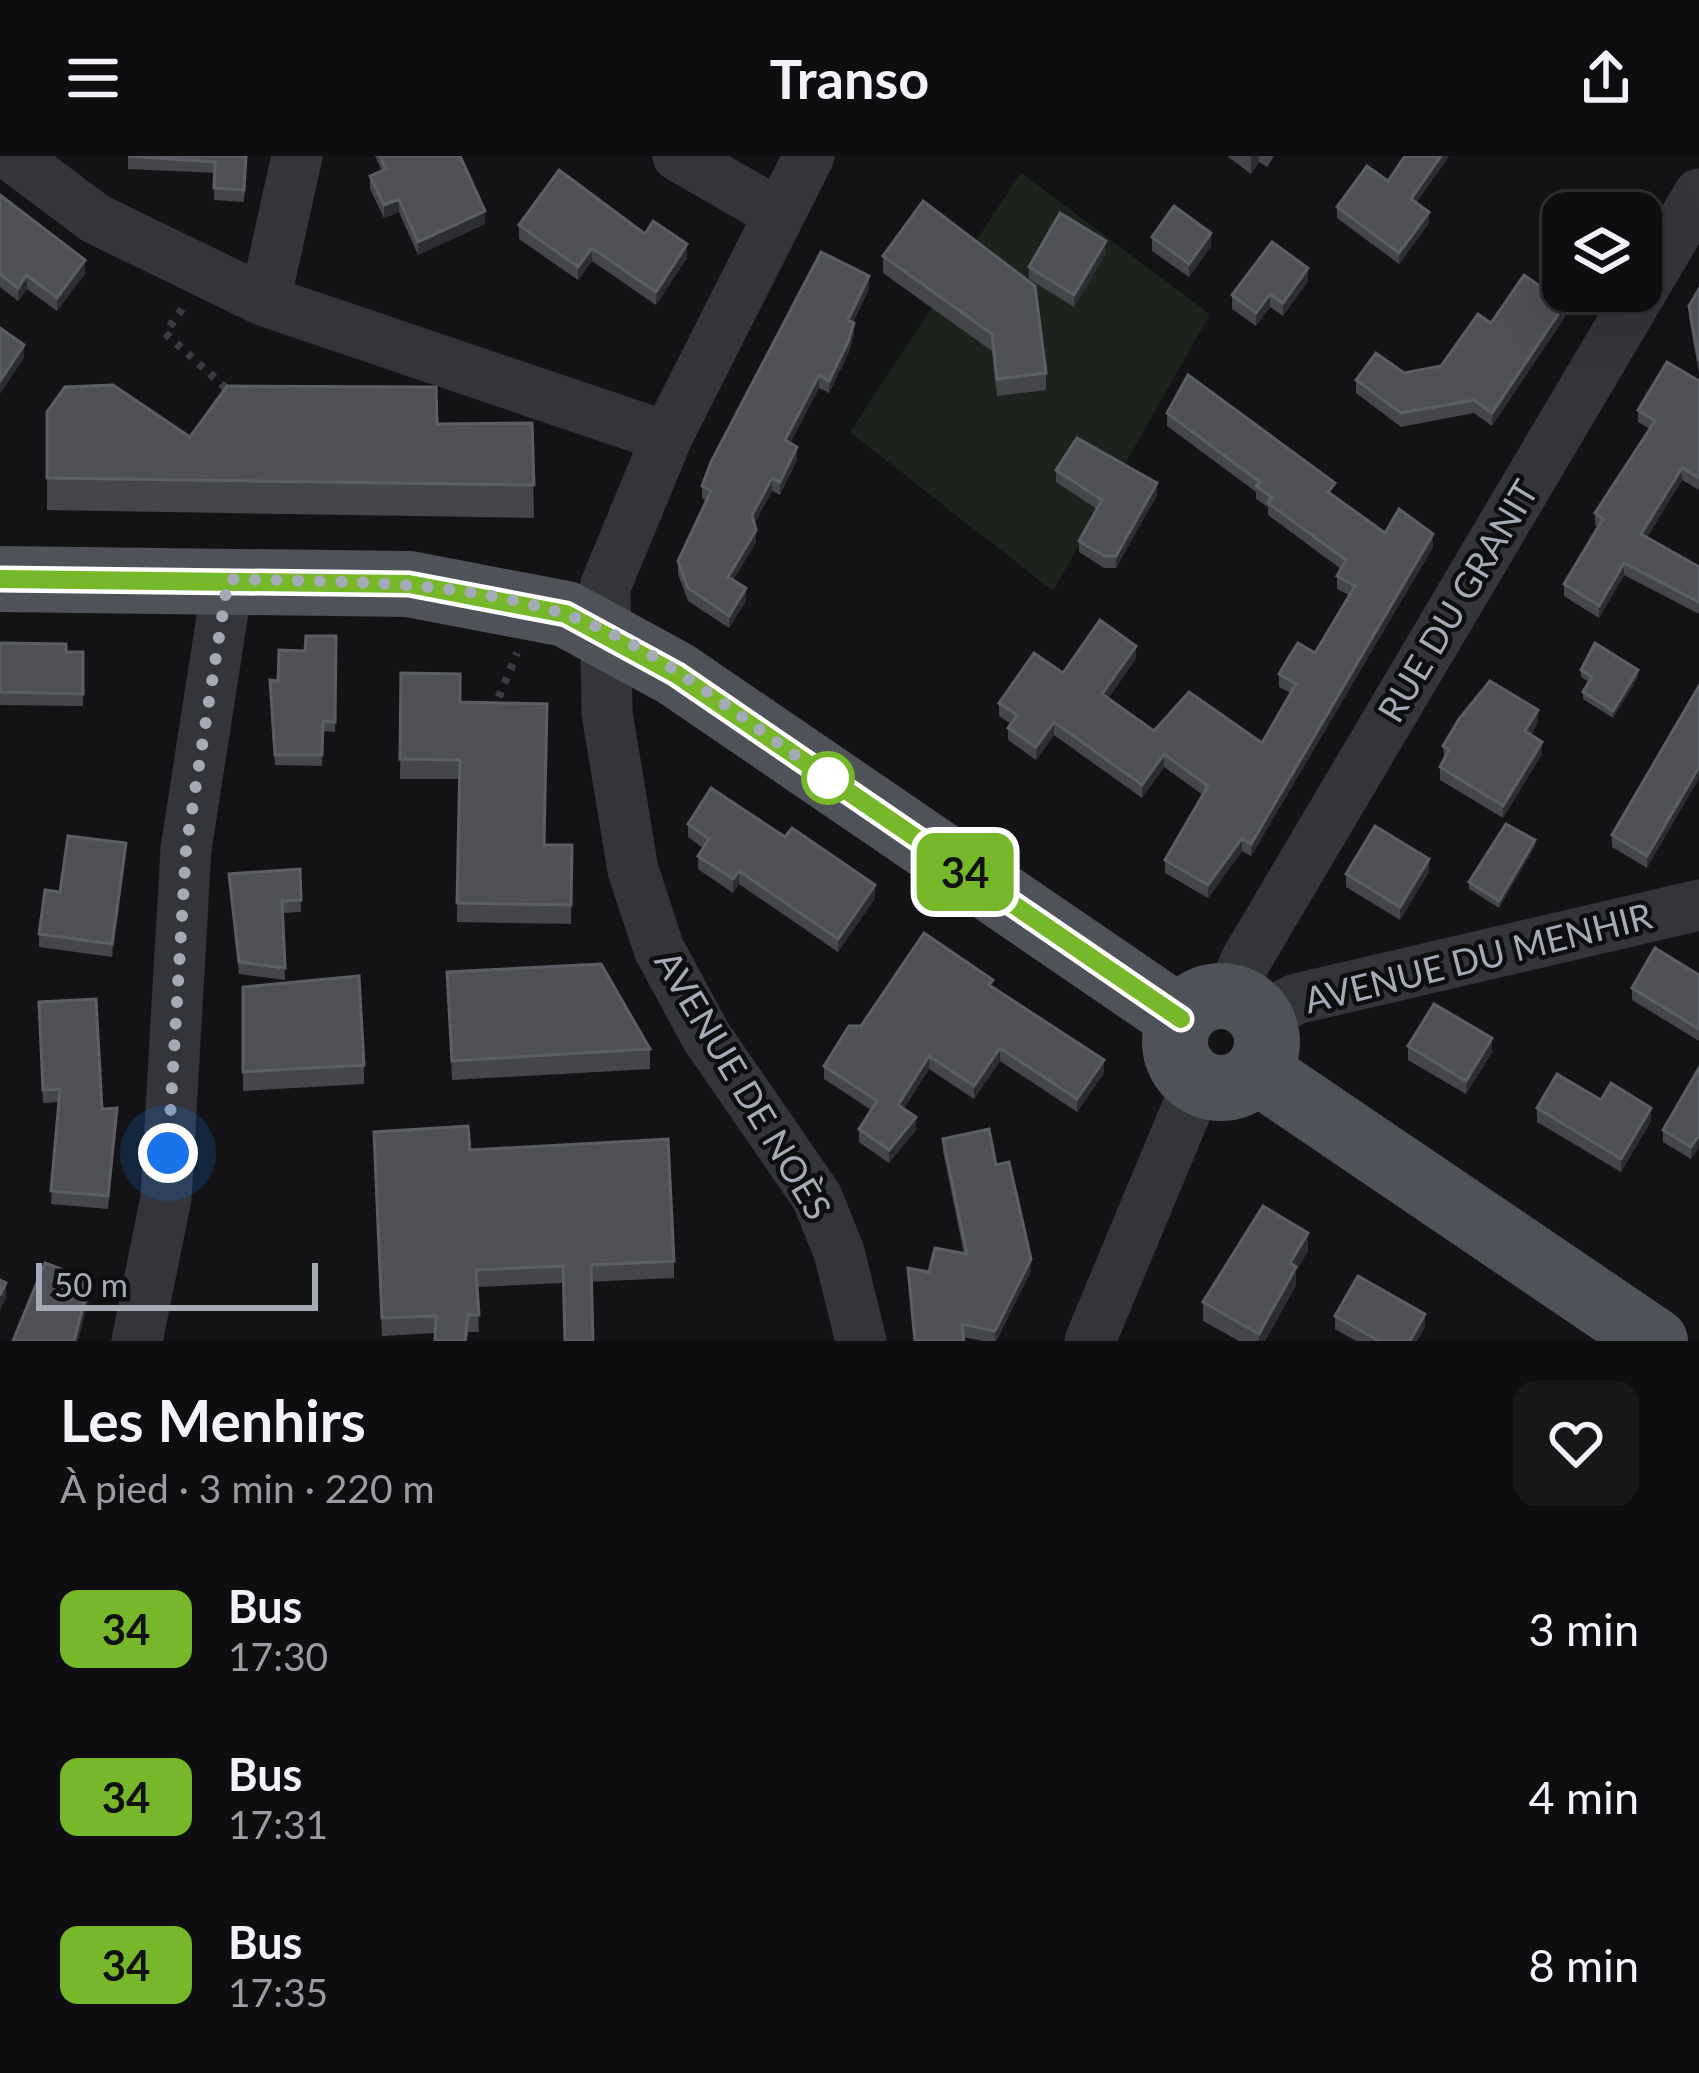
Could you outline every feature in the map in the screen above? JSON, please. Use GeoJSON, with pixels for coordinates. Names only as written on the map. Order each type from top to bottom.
{"type":"FeatureCollection","features":[{"type":"Feature","properties":{"kind":"main road"},"geometry":{"type":"LineString","coordinates":[[0,579],[409,584],[533,606],[608,634],[676,674],[1225,1037],[1655,1341]]}},
{"type":"Feature","properties":{"kind":"street"},"geometry":{"type":"LineString","coordinates":[[12,156],[96,219],[265,301],[667,437]]}},
{"type":"Feature","properties":{"kind":"street"},"geometry":{"type":"LineString","coordinates":[[265,301],[297,156]]}},
{"type":"Feature","properties":{"kind":"street"},"geometry":{"type":"LineString","coordinates":[[678,156],[779,214]]}},
{"type":"Feature","properties":{"kind":"street","name":"AVENUE DE NOÈS"},"geometry":{"type":"LineString","coordinates":[[808,156],[667,437],[605,587],[607,713],[633,870],[658,949],[706,1036],[818,1197],[839,1252],[861,1341]]}},
{"type":"Feature","properties":{"kind":"street","name":"RUE DU GRANIT"},"geometry":{"type":"LineString","coordinates":[[1090,1341],[1225,1037],[1246,960],[1696,204]]}},
{"type":"Feature","properties":{"kind":"street"},"geometry":{"type":"LineString","coordinates":[[137,1341],[166,1198],[186,849],[228,579]]}},
{"type":"Feature","properties":{"kind":"street","name":"AVENUE DU MENHIR"},"geometry":{"type":"LineString","coordinates":[[1225,1037],[1296,999],[1699,905]]}},
{"type":"Feature","properties":{"kind":"path"},"geometry":{"type":"LineString","coordinates":[[206,272],[165,334],[238,400]]}},
{"type":"Feature","properties":{"kind":"path"},"geometry":{"type":"LineString","coordinates":[[499,722],[498,700],[533,606]]}},
{"type":"Feature","properties":{"kind":"shaded area"},"geometry":{"type":"Polygon","coordinates":[[[1021,173],[1210,314],[1053,591],[850,432],[1021,173]]]}},
{"type":"Feature","properties":{"kind":"building"},"geometry":{"type":"Polygon","coordinates":[[[128,156],[246,156],[244,190],[214,188],[215,162],[128,156]]]}},
{"type":"Feature","properties":{"kind":"building"},"geometry":{"type":"Polygon","coordinates":[[[380,156],[460,156],[485,211],[418,242],[399,199],[384,205],[370,176],[386,169],[380,156]]]}},
{"type":"Feature","properties":{"kind":"building"},"geometry":{"type":"Polygon","coordinates":[[[1405,156],[1441,156],[1411,199],[1429,212],[1399,253],[1337,207],[1367,166],[1388,181],[1405,156]]]}},
{"type":"Feature","properties":{"kind":"building"},"geometry":{"type":"Polygon","coordinates":[[[559,170],[645,234],[653,221],[687,244],[656,292],[592,248],[578,267],[519,225],[559,170]]]}},
{"type":"Feature","properties":{"kind":"building"},"geometry":{"type":"Polygon","coordinates":[[[0,195],[85,260],[57,298],[27,275],[18,288],[0,274],[0,195]]]}},
{"type":"Feature","properties":{"kind":"building"},"geometry":{"type":"Polygon","coordinates":[[[923,201],[1035,286],[1046,373],[997,379],[992,334],[883,256],[923,201]]]}},
{"type":"Feature","properties":{"kind":"building"},"geometry":{"type":"Polygon","coordinates":[[[1174,206],[1211,233],[1189,264],[1152,237],[1174,206]]]}},
{"type":"Feature","properties":{"kind":"building"},"geometry":{"type":"Polygon","coordinates":[[[1060,213],[1106,241],[1074,295],[1029,267],[1060,213]]]}},
{"type":"Feature","properties":{"kind":"building"},"geometry":{"type":"Polygon","coordinates":[[[1272,242],[1308,268],[1283,303],[1270,294],[1256,313],[1232,295],[1272,242]]]}},
{"type":"Feature","properties":{"kind":"building"},"geometry":{"type":"Polygon","coordinates":[[[821,252],[869,276],[848,320],[854,323],[829,381],[819,375],[785,440],[797,447],[780,482],[772,478],[752,515],[756,530],[728,577],[746,588],[729,616],[688,588],[678,561],[711,491],[702,486],[711,462],[821,252]]]}},
{"type":"Feature","properties":{"kind":"building"},"geometry":{"type":"Polygon","coordinates":[[[1524,275],[1542,288],[1542,312],[1560,312],[1492,413],[1474,400],[1401,413],[1356,380],[1376,353],[1404,373],[1441,366],[1478,314],[1491,323],[1524,275]]]}},
{"type":"Feature","properties":{"kind":"building"},"geometry":{"type":"Polygon","coordinates":[[[1699,289],[1699,361],[1689,306],[1699,289]]]}},
{"type":"Feature","properties":{"kind":"building"},"geometry":{"type":"Polygon","coordinates":[[[0,328],[24,345],[0,381],[0,328]]]}},
{"type":"Feature","properties":{"kind":"building"},"geometry":{"type":"Polygon","coordinates":[[[1667,362],[1699,381],[1699,478],[1682,468],[1641,534],[1699,567],[1699,602],[1624,563],[1599,606],[1564,584],[1603,519],[1595,513],[1655,421],[1638,410],[1667,362]]]}},
{"type":"Feature","properties":{"kind":"building"},"geometry":{"type":"Polygon","coordinates":[[[1188,375],[1335,483],[1328,492],[1385,533],[1399,509],[1433,534],[1251,844],[1242,838],[1208,885],[1165,860],[1208,786],[1164,754],[1142,785],[1054,722],[1036,747],[1008,728],[1017,715],[999,703],[1034,653],[1063,673],[1100,620],[1136,646],[1102,694],[1154,731],[1189,692],[1262,743],[1296,684],[1279,674],[1289,657],[1298,643],[1315,653],[1355,586],[1337,576],[1346,560],[1268,503],[1272,497],[1256,486],[1260,482],[1167,413],[1188,375]]]}},
{"type":"Feature","properties":{"kind":"building"},"geometry":{"type":"Polygon","coordinates":[[[113,385],[190,437],[227,386],[436,387],[437,424],[532,423],[534,485],[47,478],[47,412],[65,387],[113,385]]]}},
{"type":"Feature","properties":{"kind":"building"},"geometry":{"type":"Polygon","coordinates":[[[1077,438],[1157,483],[1116,556],[1104,556],[1079,541],[1102,500],[1056,470],[1077,438]]]}},
{"type":"Feature","properties":{"kind":"building"},"geometry":{"type":"Polygon","coordinates":[[[306,636],[336,636],[335,722],[323,721],[322,755],[275,755],[270,680],[278,681],[279,650],[305,651],[306,636]]]}},
{"type":"Feature","properties":{"kind":"building"},"geometry":{"type":"Polygon","coordinates":[[[0,643],[66,644],[66,652],[83,652],[83,694],[0,692],[0,643]]]}},
{"type":"Feature","properties":{"kind":"building"},"geometry":{"type":"Polygon","coordinates":[[[1595,643],[1638,670],[1613,711],[1583,692],[1592,677],[1581,670],[1595,643]]]}},
{"type":"Feature","properties":{"kind":"building"},"geometry":{"type":"Polygon","coordinates":[[[401,673],[460,674],[460,702],[547,704],[544,845],[572,845],[571,905],[457,903],[460,760],[400,759],[401,673]]]}},
{"type":"Feature","properties":{"kind":"building"},"geometry":{"type":"Polygon","coordinates":[[[1490,681],[1538,710],[1525,731],[1542,742],[1503,806],[1440,767],[1449,750],[1443,746],[1490,681]]]}},
{"type":"Feature","properties":{"kind":"building"},"geometry":{"type":"Polygon","coordinates":[[[1699,686],[1699,767],[1647,856],[1612,835],[1699,686]]]}},
{"type":"Feature","properties":{"kind":"building"},"geometry":{"type":"Polygon","coordinates":[[[711,788],[785,837],[792,828],[875,885],[838,939],[739,871],[733,879],[698,856],[709,839],[688,824],[711,788]]]}},
{"type":"Feature","properties":{"kind":"building"},"geometry":{"type":"Polygon","coordinates":[[[1506,824],[1535,840],[1499,901],[1469,882],[1506,824]]]}},
{"type":"Feature","properties":{"kind":"building"},"geometry":{"type":"Polygon","coordinates":[[[1375,826],[1429,859],[1400,907],[1346,874],[1375,826]]]}},
{"type":"Feature","properties":{"kind":"building"},"geometry":{"type":"Polygon","coordinates":[[[68,836],[126,843],[112,944],[39,934],[45,890],[60,892],[68,836]]]}},
{"type":"Feature","properties":{"kind":"building"},"geometry":{"type":"Polygon","coordinates":[[[300,869],[301,900],[282,901],[285,968],[239,962],[229,874],[300,869]]]}},
{"type":"Feature","properties":{"kind":"building"},"geometry":{"type":"Polygon","coordinates":[[[924,933],[993,980],[989,985],[1104,1060],[1077,1099],[1000,1048],[974,1086],[929,1056],[898,1105],[916,1117],[889,1150],[859,1129],[877,1101],[824,1066],[849,1026],[861,1026],[924,933]]]}},
{"type":"Feature","properties":{"kind":"building"},"geometry":{"type":"Polygon","coordinates":[[[1655,948],[1699,975],[1699,1029],[1632,988],[1655,948]]]}},
{"type":"Feature","properties":{"kind":"building"},"geometry":{"type":"Polygon","coordinates":[[[601,964],[650,1049],[452,1061],[447,972],[601,964]]]}},
{"type":"Feature","properties":{"kind":"building"},"geometry":{"type":"Polygon","coordinates":[[[359,976],[364,1065],[243,1072],[243,987],[359,976]]]}},
{"type":"Feature","properties":{"kind":"building"},"geometry":{"type":"Polygon","coordinates":[[[96,999],[102,1109],[117,1108],[108,1196],[51,1191],[60,1089],[43,1090],[39,1002],[96,999]]]}},
{"type":"Feature","properties":{"kind":"building"},"geometry":{"type":"Polygon","coordinates":[[[1434,1004],[1492,1038],[1466,1081],[1408,1046],[1434,1004]]]}},
{"type":"Feature","properties":{"kind":"building"},"geometry":{"type":"Polygon","coordinates":[[[1699,1068],[1699,1135],[1691,1147],[1663,1130],[1699,1068]]]}},
{"type":"Feature","properties":{"kind":"building"},"geometry":{"type":"Polygon","coordinates":[[[1557,1074],[1601,1100],[1611,1083],[1651,1108],[1621,1159],[1537,1108],[1557,1074]]]}},
{"type":"Feature","properties":{"kind":"building"},"geometry":{"type":"Polygon","coordinates":[[[468,1126],[470,1150],[668,1139],[674,1261],[591,1265],[593,1341],[565,1341],[563,1266],[476,1270],[479,1315],[468,1315],[465,1341],[435,1341],[436,1316],[382,1318],[374,1132],[468,1126]]]}},
{"type":"Feature","properties":{"kind":"building"},"geometry":{"type":"Polygon","coordinates":[[[989,1129],[996,1165],[1009,1162],[1031,1259],[995,1331],[962,1324],[964,1341],[915,1341],[908,1268],[929,1272],[935,1248],[967,1254],[943,1139],[989,1129]]]}},
{"type":"Feature","properties":{"kind":"building"},"geometry":{"type":"Polygon","coordinates":[[[1263,1206],[1308,1233],[1290,1263],[1296,1267],[1259,1334],[1203,1302],[1263,1206]]]}},
{"type":"Feature","properties":{"kind":"building"},"geometry":{"type":"Polygon","coordinates":[[[45,1263],[90,1280],[74,1341],[13,1341],[45,1263]]]}},
{"type":"Feature","properties":{"kind":"building"},"geometry":{"type":"Polygon","coordinates":[[[1358,1276],[1425,1314],[1410,1341],[1379,1341],[1335,1316],[1358,1276]]]}},
{"type":"Feature","properties":{"kind":"bus line","name":"34"},"geometry":{"type":"LineString","coordinates":[[0,579],[409,584],[566,614],[676,674],[1181,1019]]}},
{"type":"Feature","properties":{"kind":"route"},"geometry":{"type":"LineString","coordinates":[[168,1153],[186,849],[228,579],[409,584],[566,614],[676,674],[828,778]]}}]}
